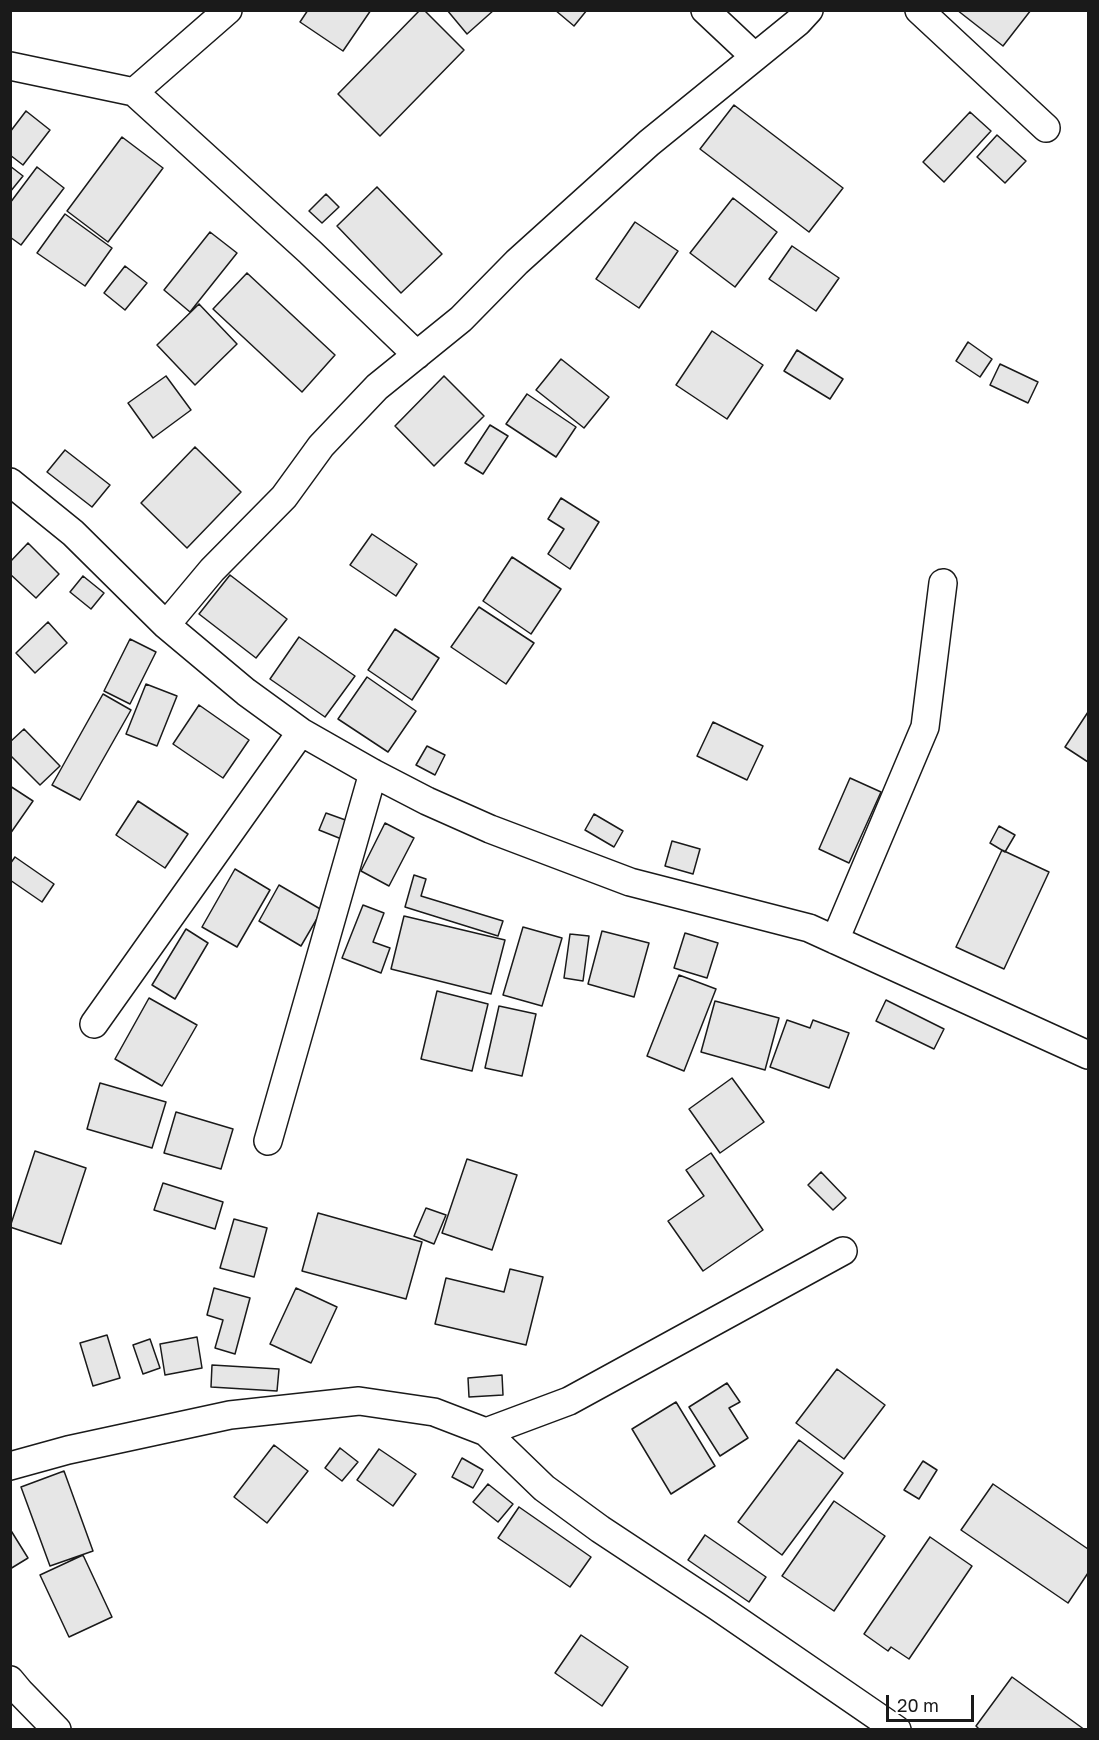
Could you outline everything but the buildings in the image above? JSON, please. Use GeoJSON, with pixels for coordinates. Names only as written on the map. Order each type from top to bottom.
{"type":"FeatureCollection","features":[{"type":"Feature","properties":{"kind":"street"},"geometry":{"type":"LineString","coordinates":[[134,92],[228,10]]}},
{"type":"Feature","properties":{"kind":"street"},"geometry":{"type":"LineString","coordinates":[[705,10],[755,57]]}},
{"type":"Feature","properties":{"kind":"street"},"geometry":{"type":"LineString","coordinates":[[166,625],[212,570],[284,497],[321,446],[377,387],[461,319],[517,262],[650,143],[809,10]]}},
{"type":"Feature","properties":{"kind":"street"},"geometry":{"type":"LineString","coordinates":[[919,10],[1046,128]]}},
{"type":"Feature","properties":{"kind":"street"},"geometry":{"type":"LineString","coordinates":[[10,66],[134,92],[310,252],[417,355]]}},
{"type":"Feature","properties":{"kind":"street"},"geometry":{"type":"LineString","coordinates":[[10,482],[73,533],[166,625],[246,693],[301,732],[373,773],[427,801],[490,829],[630,882],[809,928],[1089,1055]]}},
{"type":"Feature","properties":{"kind":"street"},"geometry":{"type":"LineString","coordinates":[[835,940],[925,727],[943,583]]}},
{"type":"Feature","properties":{"kind":"street"},"geometry":{"type":"LineString","coordinates":[[94,1024],[301,732]]}},
{"type":"Feature","properties":{"kind":"street"},"geometry":{"type":"LineString","coordinates":[[268,1141],[373,773]]}},
{"type":"Feature","properties":{"kind":"street"},"geometry":{"type":"LineString","coordinates":[[486,1432],[569,1401],[843,1251]]}},
{"type":"Feature","properties":{"kind":"street"},"geometry":{"type":"LineString","coordinates":[[10,1466],[68,1450],[230,1415],[359,1401],[434,1412],[486,1432],[544,1488],[600,1529],[897,1730]]}},
{"type":"Feature","properties":{"kind":"street"},"geometry":{"type":"LineString","coordinates":[[10,1680],[57,1730]]}}]}
